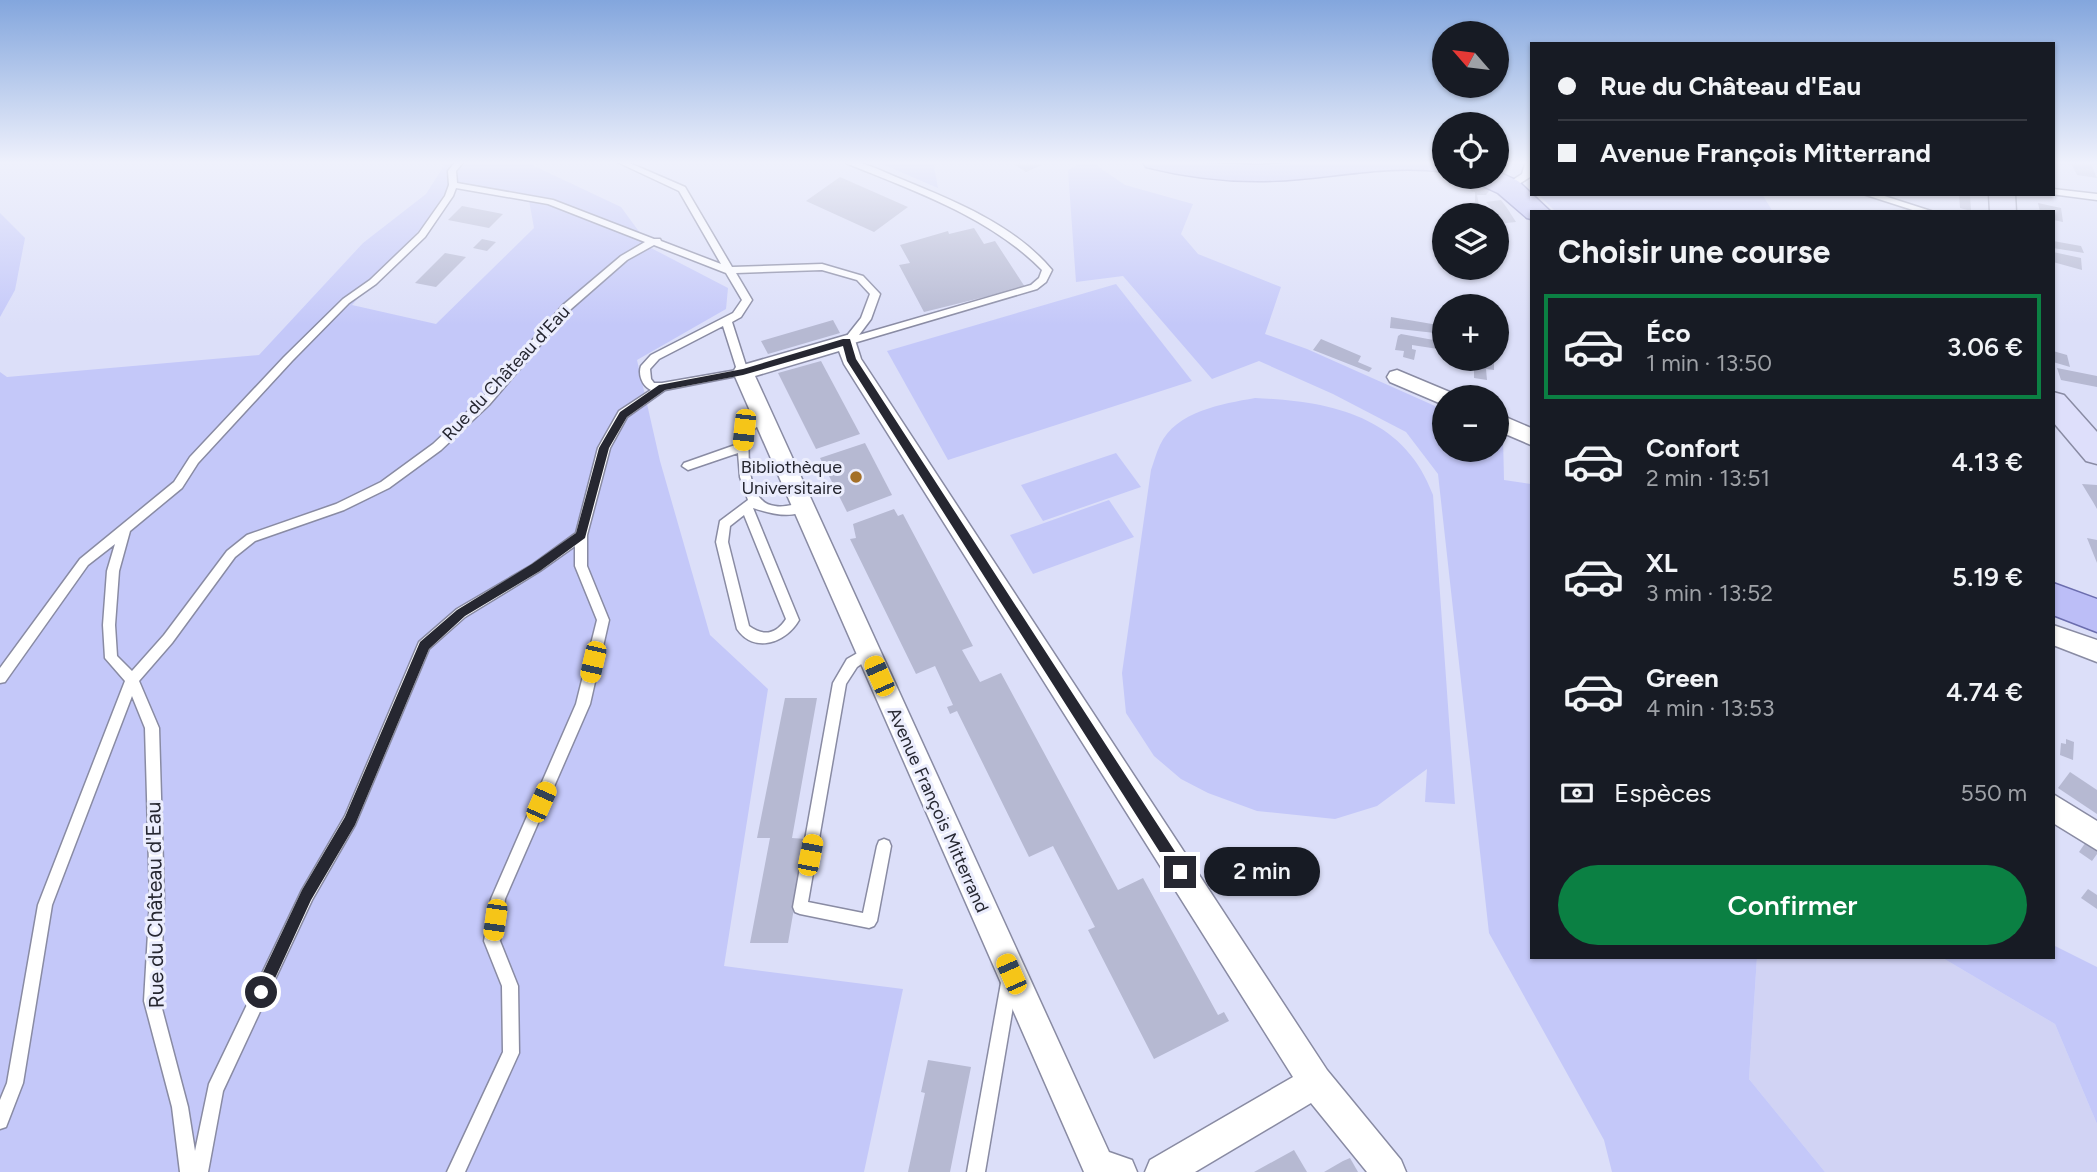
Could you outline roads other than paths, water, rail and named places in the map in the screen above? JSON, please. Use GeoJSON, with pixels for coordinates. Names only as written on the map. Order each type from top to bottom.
{"type":"FeatureCollection","features":[{"type":"Feature","properties":{"kind":"main road"},"geometry":{"type":"LineString","coordinates":[[2055,404],[2097,453]]}},
{"type":"Feature","properties":{"kind":"main road"},"geometry":{"type":"LineString","coordinates":[[2055,599],[2097,616]]}},
{"type":"Feature","properties":{"kind":"street"},"geometry":{"type":"LineString","coordinates":[[743,372],[846,341],[851,359],[1315,1082],[1389,1172]]}},
{"type":"Feature","properties":{"kind":"street","name":"Avenue François Mitterrand"},"geometry":{"type":"LineString","coordinates":[[743,372],[1098,1165],[1120,1172]]}},
{"type":"Feature","properties":{"kind":"street"},"geometry":{"type":"LineString","coordinates":[[1398,377],[1432,393]]}},
{"type":"Feature","properties":{"kind":"street"},"geometry":{"type":"LineString","coordinates":[[1509,427],[1530,437]]}},
{"type":"Feature","properties":{"kind":"street"},"geometry":{"type":"LineString","coordinates":[[2055,636],[2097,651]]}},
{"type":"Feature","properties":{"kind":"street"},"geometry":{"type":"LineString","coordinates":[[2055,808],[2097,837]]}},
{"type":"Feature","properties":{"kind":"street"},"geometry":{"type":"LineString","coordinates":[[1162,1172],[1315,1082]]}},
{"type":"Feature","properties":{"kind":"lane"},"geometry":{"type":"LineString","coordinates":[[0,678],[84,562],[178,485],[194,460],[346,301],[373,282],[422,235],[436,216]]}},
{"type":"Feature","properties":{"kind":"lane"},"geometry":{"type":"LineString","coordinates":[[587,216],[727,270],[822,267],[860,278],[875,294],[866,318],[846,341]]}},
{"type":"Feature","properties":{"kind":"lane"},"geometry":{"type":"LineString","coordinates":[[697,216],[747,300],[737,314],[655,358],[645,368],[646,379],[651,386],[663,387],[743,372],[726,320]]}},
{"type":"Feature","properties":{"kind":"lane"},"geometry":{"type":"LineString","coordinates":[[846,341],[1034,287],[1043,280],[1047,270],[1029,251],[970,216]]}},
{"type":"Feature","properties":{"kind":"lane","name":"Rue du Château d'Eau"},"geometry":{"type":"LineString","coordinates":[[0,1121],[15,1083],[45,905],[132,680],[168,639],[231,554],[251,538],[340,507],[385,485],[437,447],[485,402],[567,307],[624,258],[645,245],[657,242]]}},
{"type":"Feature","properties":{"kind":"lane"},"geometry":{"type":"LineString","coordinates":[[456,1172],[511,1053],[510,986],[492,941],[498,899],[583,704],[603,620],[581,566],[581,535],[604,448],[623,414],[663,387]]}},
{"type":"Feature","properties":{"kind":"lane"},"geometry":{"type":"LineString","coordinates":[[751,504],[724,524],[722,542],[743,629],[753,637],[772,639],[787,631],[793,620],[751,504],[742,447],[744,430],[763,416]]}},
{"type":"Feature","properties":{"kind":"lane"},"geometry":{"type":"LineString","coordinates":[[688,466],[742,447]]}},
{"type":"Feature","properties":{"kind":"lane"},"geometry":{"type":"LineString","coordinates":[[751,504],[773,511],[803,507]]}},
{"type":"Feature","properties":{"kind":"lane","name":"Rue du Château d'Eau"},"geometry":{"type":"LineString","coordinates":[[124,530],[113,571],[109,625],[111,658],[132,680],[152,728],[157,899],[152,1000],[180,1107],[189,1172]]}},
{"type":"Feature","properties":{"kind":"lane"},"geometry":{"type":"LineString","coordinates":[[199,1172],[215,1090],[307,895],[351,820],[424,646],[461,613],[536,568],[581,535]]}},
{"type":"Feature","properties":{"kind":"lane"},"geometry":{"type":"LineString","coordinates":[[868,652],[852,663],[840,683],[800,907],[869,921],[884,846]]}},
{"type":"Feature","properties":{"kind":"lane"},"geometry":{"type":"LineString","coordinates":[[976,1172],[1011,974]]}},
{"type":"Feature","properties":{"kind":"place","name":"Bibliothèque Universitaire"},"geometry":{"type":"Point","coordinates":[856,477]}}]}
